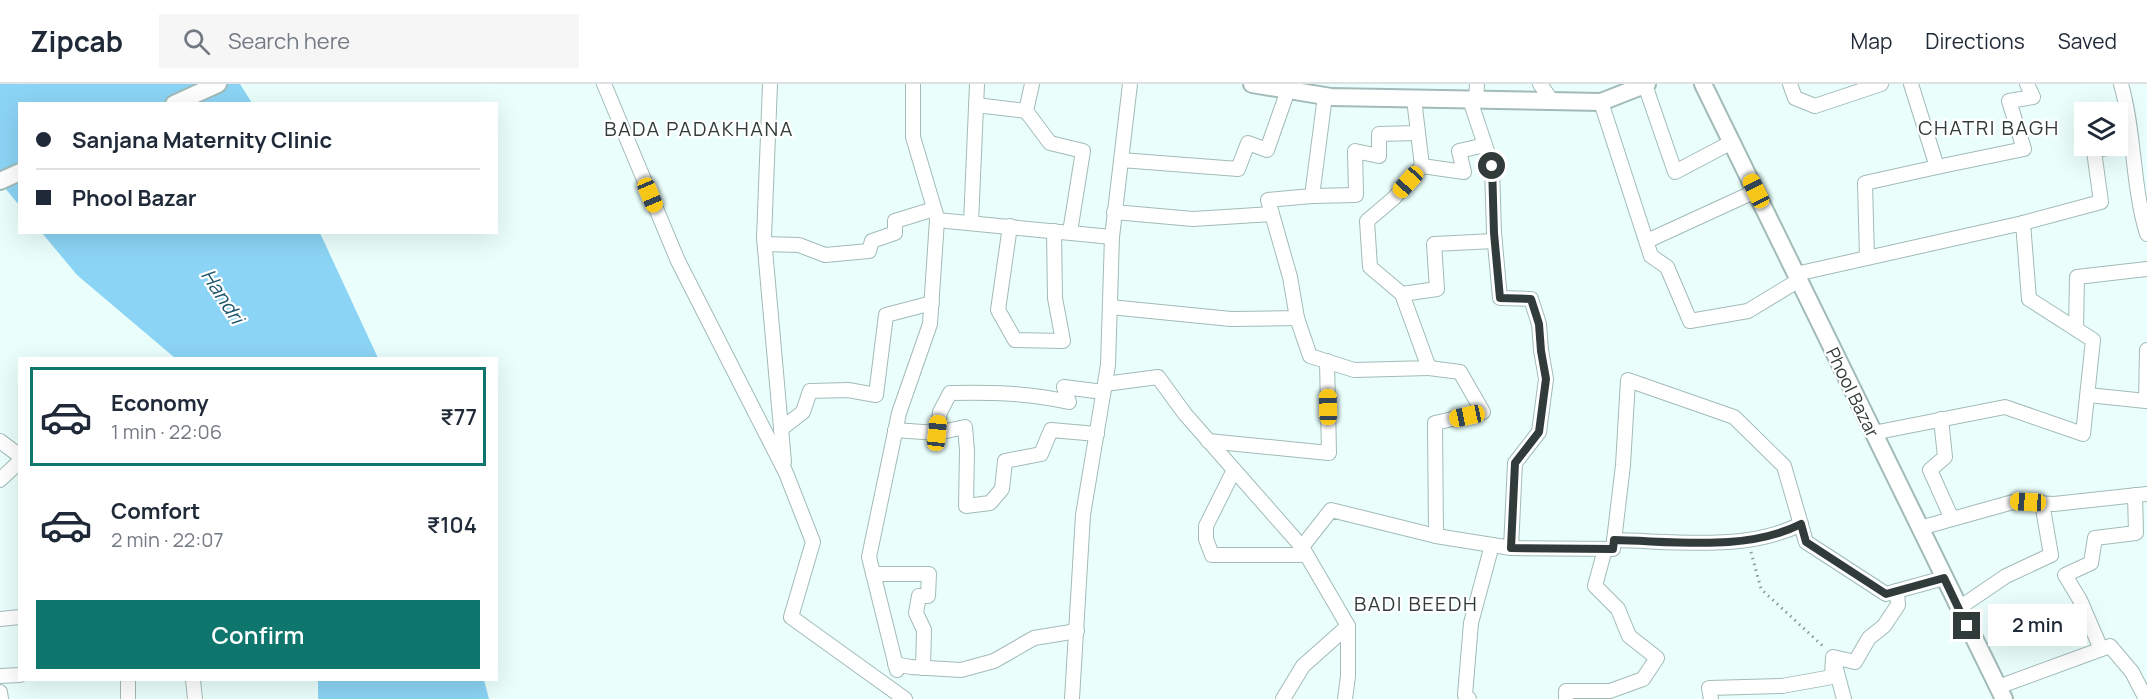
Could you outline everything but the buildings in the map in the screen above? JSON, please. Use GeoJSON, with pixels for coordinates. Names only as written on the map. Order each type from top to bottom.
{"type":"FeatureCollection","features":[{"type":"Feature","properties":{"kind":"street"},"geometry":{"type":"LineString","coordinates":[[178,102],[218,84]]}},
{"type":"Feature","properties":{"kind":"street"},"geometry":{"type":"LineString","coordinates":[[604,84],[678,261],[786,473],[813,543],[791,616],[905,699]]}},
{"type":"Feature","properties":{"kind":"street"},"geometry":{"type":"LineString","coordinates":[[770,84],[765,244],[786,473]]}},
{"type":"Feature","properties":{"kind":"street"},"geometry":{"type":"LineString","coordinates":[[913,84],[913,137],[936,214],[932,303],[930,324],[899,413],[868,557],[896,667],[961,670],[994,660],[1034,638],[1077,631]]}},
{"type":"Feature","properties":{"kind":"street"},"geometry":{"type":"LineString","coordinates":[[971,223],[977,84]]}},
{"type":"Feature","properties":{"kind":"street"},"geometry":{"type":"LineString","coordinates":[[1026,111],[1032,84]]}},
{"type":"Feature","properties":{"kind":"street"},"geometry":{"type":"LineString","coordinates":[[1072,699],[1083,515],[1108,365],[1112,237],[1130,84]]}},
{"type":"Feature","properties":{"kind":"street"},"geometry":{"type":"LineString","coordinates":[[1252,84],[1325,96],[1414,99],[1474,95],[1601,102],[1646,84],[1675,172],[1732,142]]}},
{"type":"Feature","properties":{"kind":"street"},"geometry":{"type":"LineString","coordinates":[[1540,84],[1552,101]]}},
{"type":"Feature","properties":{"kind":"street","name":"Phool Bazar"},"geometry":{"type":"LineString","coordinates":[[1703,84],[2001,693]]}},
{"type":"Feature","properties":{"kind":"street"},"geometry":{"type":"LineString","coordinates":[[1790,84],[1795,98],[1815,106],[1881,84]]}},
{"type":"Feature","properties":{"kind":"street"},"geometry":{"type":"LineString","coordinates":[[1911,84],[1937,167]]}},
{"type":"Feature","properties":{"kind":"street"},"geometry":{"type":"LineString","coordinates":[[1867,258],[1865,183],[2024,149],[2009,101],[2033,97],[2027,84]]}},
{"type":"Feature","properties":{"kind":"street"},"geometry":{"type":"LineString","coordinates":[[2121,84],[2126,102]]}},
{"type":"Feature","properties":{"kind":"street"},"geometry":{"type":"LineString","coordinates":[[1121,160],[1238,169],[1248,143],[1267,150],[1288,90]]}},
{"type":"Feature","properties":{"kind":"street"},"geometry":{"type":"LineString","coordinates":[[1474,95],[1492,166],[1500,298],[1531,299],[1539,324],[1546,379],[1539,432],[1515,463],[1511,548]]}},
{"type":"Feature","properties":{"kind":"street"},"geometry":{"type":"LineString","coordinates":[[1312,196],[1325,96]]}},
{"type":"Feature","properties":{"kind":"street"},"geometry":{"type":"LineString","coordinates":[[1414,99],[1422,166],[1394,198],[1367,221],[1370,267],[1402,294],[1429,368]]}},
{"type":"Feature","properties":{"kind":"street"},"geometry":{"type":"LineString","coordinates":[[1601,102],[1652,256],[1667,267],[1690,321],[1748,310],[1797,277],[2101,202],[2095,156]]}},
{"type":"Feature","properties":{"kind":"street"},"geometry":{"type":"LineString","coordinates":[[976,105],[1026,111],[1050,143],[1083,151],[1070,232]]}},
{"type":"Feature","properties":{"kind":"street"},"geometry":{"type":"LineString","coordinates":[[1418,133],[1379,134],[1379,156],[1355,151],[1356,195],[1268,200],[1290,277],[1297,318],[1310,356],[1354,370],[1429,368],[1460,372],[1483,412],[1435,423],[1436,536]]}},
{"type":"Feature","properties":{"kind":"street"},"geometry":{"type":"LineString","coordinates":[[1422,166],[1464,172],[1460,151],[1485,145]]}},
{"type":"Feature","properties":{"kind":"street"},"geometry":{"type":"LineString","coordinates":[[2124,156],[2147,234]]}},
{"type":"Feature","properties":{"kind":"street"},"geometry":{"type":"LineString","coordinates":[[0,181],[18,173]]}},
{"type":"Feature","properties":{"kind":"street"},"geometry":{"type":"LineString","coordinates":[[1647,241],[1756,191]]}},
{"type":"Feature","properties":{"kind":"street"},"geometry":{"type":"LineString","coordinates":[[1114,212],[1192,219],[1272,214]]}},
{"type":"Feature","properties":{"kind":"street"},"geometry":{"type":"LineString","coordinates":[[765,244],[799,245],[825,255],[868,251],[872,241],[895,234],[895,221],[936,214],[971,223],[1112,237]]}},
{"type":"Feature","properties":{"kind":"street"},"geometry":{"type":"LineString","coordinates":[[1873,433],[2005,407],[2083,434],[2093,340],[2029,299],[2023,223]]}},
{"type":"Feature","properties":{"kind":"street"},"geometry":{"type":"LineString","coordinates":[[1010,226],[998,310],[1015,340],[1063,341],[1055,298],[1054,231]]}},
{"type":"Feature","properties":{"kind":"street"},"geometry":{"type":"LineString","coordinates":[[1402,294],[1437,290],[1434,244],[1495,241]]}},
{"type":"Feature","properties":{"kind":"street"},"geometry":{"type":"LineString","coordinates":[[2076,329],[2077,277],[2147,269]]}},
{"type":"Feature","properties":{"kind":"street"},"geometry":{"type":"LineString","coordinates":[[781,429],[803,412],[810,391],[848,390],[876,395],[886,315],[932,303]]}},
{"type":"Feature","properties":{"kind":"street"},"geometry":{"type":"LineString","coordinates":[[1110,307],[1231,319],[1297,318]]}},
{"type":"Feature","properties":{"kind":"street"},"geometry":{"type":"LineString","coordinates":[[2088,396],[2146,401],[2147,350]]}},
{"type":"Feature","properties":{"kind":"street"},"geometry":{"type":"LineString","coordinates":[[1208,441],[1329,453],[1327,361]]}},
{"type":"Feature","properties":{"kind":"street"},"geometry":{"type":"LineString","coordinates":[[937,433],[940,412],[950,393],[1000,392],[1069,402],[1065,387],[1104,388],[1158,377],[1208,441],[1304,551],[1348,626],[1348,675],[1345,699]]}},
{"type":"Feature","properties":{"kind":"street"},"geometry":{"type":"LineString","coordinates":[[1566,699],[1566,690],[1610,690],[1643,679],[1657,658],[1629,636],[1618,609],[1595,586],[1610,544],[1623,465],[1628,380],[1734,417],[1784,466],[1806,542],[1886,594],[1944,578]]}},
{"type":"Feature","properties":{"kind":"street"},"geometry":{"type":"LineString","coordinates":[[1941,419],[1945,457],[1930,470],[1952,519]]}},
{"type":"Feature","properties":{"kind":"street"},"geometry":{"type":"LineString","coordinates":[[895,430],[937,433],[965,427],[968,452],[966,506],[990,503],[1002,489],[1005,461],[1041,454],[1051,430],[1096,434]]}},
{"type":"Feature","properties":{"kind":"street"},"geometry":{"type":"LineString","coordinates":[[0,441],[18,454]]}},
{"type":"Feature","properties":{"kind":"street"},"geometry":{"type":"LineString","coordinates":[[0,480],[18,463]]}},
{"type":"Feature","properties":{"kind":"street"},"geometry":{"type":"LineString","coordinates":[[1234,470],[1206,526],[1206,539],[1212,555],[1304,551]]}},
{"type":"Feature","properties":{"kind":"street"},"geometry":{"type":"LineString","coordinates":[[1920,528],[2013,502],[2054,504],[2141,494],[2136,533],[2095,538],[2091,563],[2065,575],[2080,600],[2101,649]]}},
{"type":"Feature","properties":{"kind":"street"},"geometry":{"type":"LineString","coordinates":[[1959,608],[2006,576],[2051,555],[2042,503]]}},
{"type":"Feature","properties":{"kind":"street"},"geometry":{"type":"LineString","coordinates":[[1304,551],[1331,510],[1436,536],[1511,548],[1748,542],[1783,533],[1801,524]]}},
{"type":"Feature","properties":{"kind":"street"},"geometry":{"type":"LineString","coordinates":[[1469,699],[1465,695],[1471,623],[1492,544]]}},
{"type":"Feature","properties":{"kind":"street"},"geometry":{"type":"LineString","coordinates":[[873,574],[929,574],[928,596],[919,596],[916,614],[924,630],[923,668]]}},
{"type":"Feature","properties":{"kind":"street"},"geometry":{"type":"LineString","coordinates":[[1833,657],[1855,662],[1869,638],[1884,626],[1898,605],[1897,591]]}},
{"type":"Feature","properties":{"kind":"street"},"geometry":{"type":"LineString","coordinates":[[0,619],[18,618]]}},
{"type":"Feature","properties":{"kind":"street"},"geometry":{"type":"LineString","coordinates":[[1283,699],[1303,666],[1348,626]]}},
{"type":"Feature","properties":{"kind":"street"},"geometry":{"type":"LineString","coordinates":[[2001,693],[2110,646],[2132,672],[2146,699]]}},
{"type":"Feature","properties":{"kind":"street"},"geometry":{"type":"LineString","coordinates":[[1711,699],[1709,688],[1782,686],[1832,677],[1833,657]]}},
{"type":"Feature","properties":{"kind":"street"},"geometry":{"type":"LineString","coordinates":[[1833,657],[1844,699]]}},
{"type":"Feature","properties":{"kind":"street"},"geometry":{"type":"LineString","coordinates":[[0,676],[18,675]]}},
{"type":"Feature","properties":{"kind":"street"},"geometry":{"type":"LineString","coordinates":[[128,681],[128,699]]}},
{"type":"Feature","properties":{"kind":"street"},"geometry":{"type":"LineString","coordinates":[[194,681],[195,699]]}},
{"type":"Feature","properties":{"kind":"street"},"geometry":{"type":"LineString","coordinates":[[0,692],[1,699]]}},
{"type":"Feature","properties":{"kind":"path"},"geometry":{"type":"LineString","coordinates":[[1748,542],[1761,589],[1833,657]]}},
{"type":"Feature","properties":{"kind":"water"},"geometry":{"type":"Polygon","coordinates":[[[0,84],[240,84],[251,102],[18,102],[18,204],[0,182],[0,84]]]}},
{"type":"Feature","properties":{"kind":"water","name":"Handri"},"geometry":{"type":"Polygon","coordinates":[[[43,234],[320,234],[378,357],[174,357],[77,275],[43,234]]]}},
{"type":"Feature","properties":{"kind":"water"},"geometry":{"type":"Polygon","coordinates":[[[318,681],[484,681],[489,699],[318,699],[318,681]]]}},
{"type":"Feature","properties":{"kind":"district","name":"CHATRI BAGH"},"geometry":{"type":"Point","coordinates":[1989,127]}},
{"type":"Feature","properties":{"kind":"district","name":"BADA PADAKHANA"},"geometry":{"type":"Point","coordinates":[699,128]}},
{"type":"Feature","properties":{"kind":"district","name":"BADI BEEDH"},"geometry":{"type":"Point","coordinates":[1416,603]}},
{"type":"Feature","properties":{"kind":"route"},"geometry":{"type":"LineString","coordinates":[[1492,166],[1494,233],[1500,298],[1531,299],[1539,324],[1546,379],[1539,432],[1515,463],[1511,548],[1613,549],[1614,540],[1748,542],[1783,533],[1801,524],[1806,542],[1886,594],[1944,578],[1967,626]]}}]}
